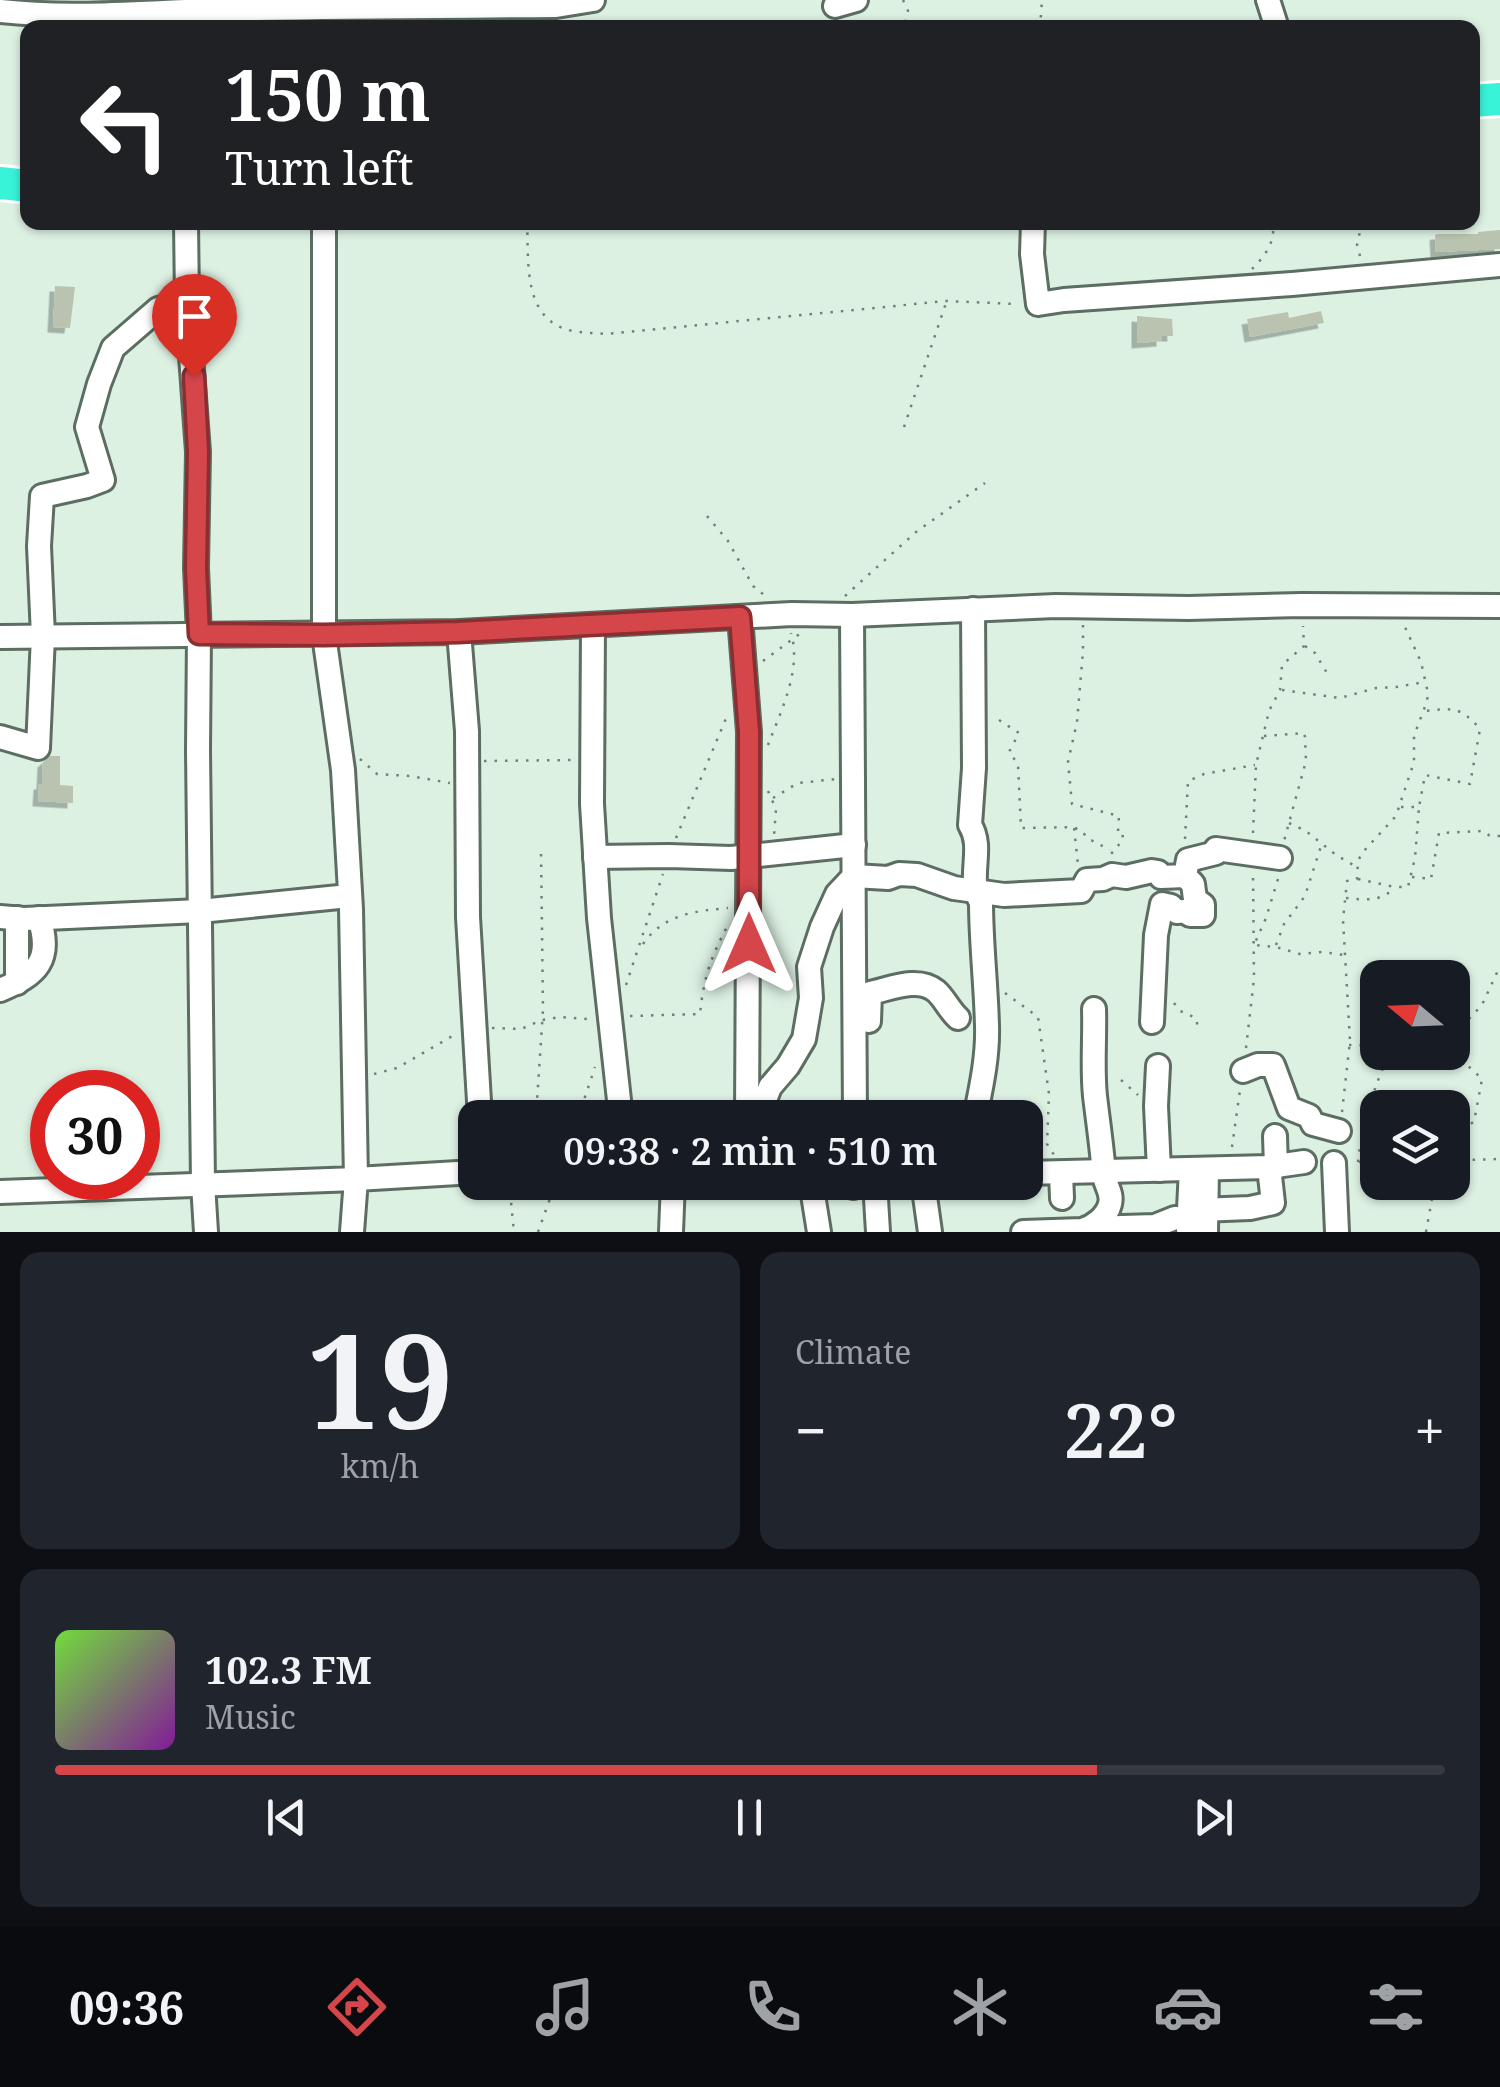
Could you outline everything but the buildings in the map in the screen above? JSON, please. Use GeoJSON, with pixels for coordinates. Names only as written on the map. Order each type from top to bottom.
{"type":"FeatureCollection","features":[{"type":"Feature","properties":{"kind":"street"},"geometry":{"type":"LineString","coordinates":[[0,12],[130,15],[208,10],[556,6],[593,0]]}},
{"type":"Feature","properties":{"kind":"street"},"geometry":{"type":"LineString","coordinates":[[186,230],[186,301],[198,452],[196,568],[206,1232]]}},
{"type":"Feature","properties":{"kind":"street"},"geometry":{"type":"LineString","coordinates":[[324,230],[324,635],[343,770],[349,896],[355,1056],[356,1179],[352,1232]]}},
{"type":"Feature","properties":{"kind":"street"},"geometry":{"type":"LineString","coordinates":[[1033,230],[1038,304],[1500,264]]}},
{"type":"Feature","properties":{"kind":"street"},"geometry":{"type":"LineString","coordinates":[[0,737],[38,748],[43,636],[39,546],[42,496],[103,480],[87,426],[113,348],[158,309],[186,301]]}},
{"type":"Feature","properties":{"kind":"street"},"geometry":{"type":"LineString","coordinates":[[0,637],[458,632],[740,617],[1082,606],[1500,606]]}},
{"type":"Feature","properties":{"kind":"street"},"geometry":{"type":"LineString","coordinates":[[973,610],[974,768],[970,825],[975,833],[977,856],[975,893],[981,902],[986,1046],[977,1100]]}},
{"type":"Feature","properties":{"kind":"street"},"geometry":{"type":"LineString","coordinates":[[852,615],[858,1100]]}},
{"type":"Feature","properties":{"kind":"street"},"geometry":{"type":"LineString","coordinates":[[740,617],[749,732],[747,1100]]}},
{"type":"Feature","properties":{"kind":"street"},"geometry":{"type":"LineString","coordinates":[[593,624],[592,804],[607,1003],[619,1100]]}},
{"type":"Feature","properties":{"kind":"street"},"geometry":{"type":"LineString","coordinates":[[458,632],[467,730],[468,917],[479,1100]]}},
{"type":"Feature","properties":{"kind":"street"},"geometry":{"type":"LineString","coordinates":[[596,857],[730,858],[854,845]]}},
{"type":"Feature","properties":{"kind":"street"},"geometry":{"type":"LineString","coordinates":[[854,876],[888,878],[917,874],[975,893],[1036,895],[1081,891],[1087,880],[1103,879],[1112,863],[1126,877],[1152,870],[1161,877],[1216,853],[1216,849],[1280,858]]}},
{"type":"Feature","properties":{"kind":"street"},"geometry":{"type":"LineString","coordinates":[[1152,1022],[1156,934],[1162,904],[1176,912],[1203,914],[1204,904],[1195,899],[1186,868]]}},
{"type":"Feature","properties":{"kind":"street"},"geometry":{"type":"LineString","coordinates":[[765,1100],[804,1039],[812,998],[809,967],[837,894],[854,876]]}},
{"type":"Feature","properties":{"kind":"street"},"geometry":{"type":"LineString","coordinates":[[19,918],[200,911],[349,896]]}},
{"type":"Feature","properties":{"kind":"street"},"geometry":{"type":"LineString","coordinates":[[8,986],[38,968],[46,938],[19,918]]}},
{"type":"Feature","properties":{"kind":"street"},"geometry":{"type":"LineString","coordinates":[[860,1100],[863,1072],[870,1056],[870,993],[925,984],[940,994],[958,1018]]}},
{"type":"Feature","properties":{"kind":"street"},"geometry":{"type":"LineString","coordinates":[[1090,1228],[1110,1205],[1094,1082],[1094,1009]]}},
{"type":"Feature","properties":{"kind":"street"},"geometry":{"type":"LineString","coordinates":[[1243,1071],[1258,1065],[1273,1066],[1290,1108],[1309,1116],[1313,1124],[1339,1130]]}},
{"type":"Feature","properties":{"kind":"street"},"geometry":{"type":"LineString","coordinates":[[1158,1066],[1160,1170]]}},
{"type":"Feature","properties":{"kind":"street"},"geometry":{"type":"LineString","coordinates":[[1023,1232],[1155,1226],[1175,1218],[1197,1223],[1273,1203],[1276,1136]]}},
{"type":"Feature","properties":{"kind":"street"},"geometry":{"type":"LineString","coordinates":[[1043,1176],[1272,1167],[1304,1162]]}},
{"type":"Feature","properties":{"kind":"street"},"geometry":{"type":"LineString","coordinates":[[1337,1232],[1351,1162]]}},
{"type":"Feature","properties":{"kind":"street"},"geometry":{"type":"LineString","coordinates":[[1197,1223],[1205,1204],[1208,1178],[1199,1169]]}},
{"type":"Feature","properties":{"kind":"street"},"geometry":{"type":"LineString","coordinates":[[0,1192],[458,1173]]}},
{"type":"Feature","properties":{"kind":"street"},"geometry":{"type":"LineString","coordinates":[[1061,1173],[1062,1198]]}},
{"type":"Feature","properties":{"kind":"street"},"geometry":{"type":"LineString","coordinates":[[671,1232],[672,1200]]}},
{"type":"Feature","properties":{"kind":"street"},"geometry":{"type":"LineString","coordinates":[[814,1200],[819,1232]]}},
{"type":"Feature","properties":{"kind":"street"},"geometry":{"type":"LineString","coordinates":[[869,1200],[878,1232]]}},
{"type":"Feature","properties":{"kind":"street"},"geometry":{"type":"LineString","coordinates":[[926,1200],[930,1232]]}},
{"type":"Feature","properties":{"kind":"path"},"geometry":{"type":"LineString","coordinates":[[527,230],[530,293],[543,316],[572,331],[606,334],[946,301],[1038,304]]}},
{"type":"Feature","properties":{"kind":"path"},"geometry":{"type":"LineString","coordinates":[[1242,287],[1266,254],[1274,230]]}},
{"type":"Feature","properties":{"kind":"path"},"geometry":{"type":"LineString","coordinates":[[1360,230],[1357,246],[1364,277]]}},
{"type":"Feature","properties":{"kind":"path"},"geometry":{"type":"LineString","coordinates":[[904,427],[946,301]]}},
{"type":"Feature","properties":{"kind":"path"},"geometry":{"type":"LineString","coordinates":[[1302,605],[1304,646]]}},
{"type":"Feature","properties":{"kind":"path"},"geometry":{"type":"LineString","coordinates":[[1357,879],[1362,854],[1393,822],[1399,807],[1414,762],[1414,736],[1428,692],[1422,662],[1392,605]]}},
{"type":"Feature","properties":{"kind":"path"},"geometry":{"type":"LineString","coordinates":[[999,720],[1019,733],[1009,752],[1018,764],[1021,828],[1074,827],[1112,863],[1124,833],[1118,832],[1119,816],[1072,804],[1068,762],[1077,722],[1082,606]]}},
{"type":"Feature","properties":{"kind":"path"},"geometry":{"type":"LineString","coordinates":[[1304,646],[1315,653],[1328,673]]}},
{"type":"Feature","properties":{"kind":"path"},"geometry":{"type":"LineString","coordinates":[[1231,1168],[1254,979],[1256,764],[1269,711],[1280,690],[1282,665],[1304,646]]}},
{"type":"Feature","properties":{"kind":"path"},"geometry":{"type":"LineString","coordinates":[[1280,690],[1340,698],[1376,688],[1425,682]]}},
{"type":"Feature","properties":{"kind":"path"},"geometry":{"type":"LineString","coordinates":[[1339,1130],[1349,1045],[1343,920],[1347,881],[1408,887],[1425,776],[1470,784],[1480,729],[1464,711],[1424,710]]}},
{"type":"Feature","properties":{"kind":"path"},"geometry":{"type":"LineString","coordinates":[[1254,945],[1278,876],[1288,822],[1306,761],[1304,733],[1264,736]]}},
{"type":"Feature","properties":{"kind":"path"},"geometry":{"type":"LineString","coordinates":[[1186,868],[1188,781],[1256,764]]}},
{"type":"Feature","properties":{"kind":"path"},"geometry":{"type":"LineString","coordinates":[[772,799],[798,783],[853,778]]}},
{"type":"Feature","properties":{"kind":"path"},"geometry":{"type":"LineString","coordinates":[[1399,807],[1419,807]]}},
{"type":"Feature","properties":{"kind":"path"},"geometry":{"type":"LineString","coordinates":[[1288,822],[1358,867]]}},
{"type":"Feature","properties":{"kind":"path"},"geometry":{"type":"LineString","coordinates":[[1074,827],[1081,891]]}},
{"type":"Feature","properties":{"kind":"path"},"geometry":{"type":"LineString","coordinates":[[1410,877],[1430,879],[1438,833],[1483,831],[1500,836]]}},
{"type":"Feature","properties":{"kind":"path"},"geometry":{"type":"LineString","coordinates":[[1276,947],[1284,924],[1305,896],[1322,843]]}},
{"type":"Feature","properties":{"kind":"path"},"geometry":{"type":"LineString","coordinates":[[537,1100],[543,1010],[541,850]]}},
{"type":"Feature","properties":{"kind":"path"},"geometry":{"type":"LineString","coordinates":[[1345,898],[1370,901],[1395,887]]}},
{"type":"Feature","properties":{"kind":"path"},"geometry":{"type":"LineString","coordinates":[[640,950],[651,932],[684,913],[738,907]]}},
{"type":"Feature","properties":{"kind":"path"},"geometry":{"type":"LineString","coordinates":[[1254,945],[1300,954],[1346,956]]}},
{"type":"Feature","properties":{"kind":"path"},"geometry":{"type":"LineString","coordinates":[[1470,1017],[1482,1006],[1500,966]]}},
{"type":"Feature","properties":{"kind":"path"},"geometry":{"type":"LineString","coordinates":[[983,986],[1009,993],[1038,1017],[1049,1094],[1047,1144],[1061,1173]]}},
{"type":"Feature","properties":{"kind":"path"},"geometry":{"type":"LineString","coordinates":[[1152,988],[1180,1011],[1196,1018],[1198,1028]]}},
{"type":"Feature","properties":{"kind":"path"},"geometry":{"type":"LineString","coordinates":[[1349,1045],[1360,1045]]}},
{"type":"Feature","properties":{"kind":"path"},"geometry":{"type":"LineString","coordinates":[[1470,1067],[1482,1079],[1474,1122],[1470,1124]]}},
{"type":"Feature","properties":{"kind":"path"},"geometry":{"type":"LineString","coordinates":[[1360,1161],[1351,1162],[1381,1070]]}},
{"type":"Feature","properties":{"kind":"path"},"geometry":{"type":"LineString","coordinates":[[1470,1160],[1500,1159]]}},
{"type":"Feature","properties":{"kind":"path"},"geometry":{"type":"LineString","coordinates":[[511,1200],[514,1232]]}},
{"type":"Feature","properties":{"kind":"path"},"geometry":{"type":"LineString","coordinates":[[538,1232],[550,1200]]}},
{"type":"Feature","properties":{"kind":"path"},"geometry":{"type":"LineString","coordinates":[[1426,1232],[1432,1200]]}},
{"type":"Feature","properties":{"kind":"route"},"geometry":{"type":"LineString","coordinates":[[194,376],[199,634],[458,632],[740,617],[749,732],[749,944]]}}]}
